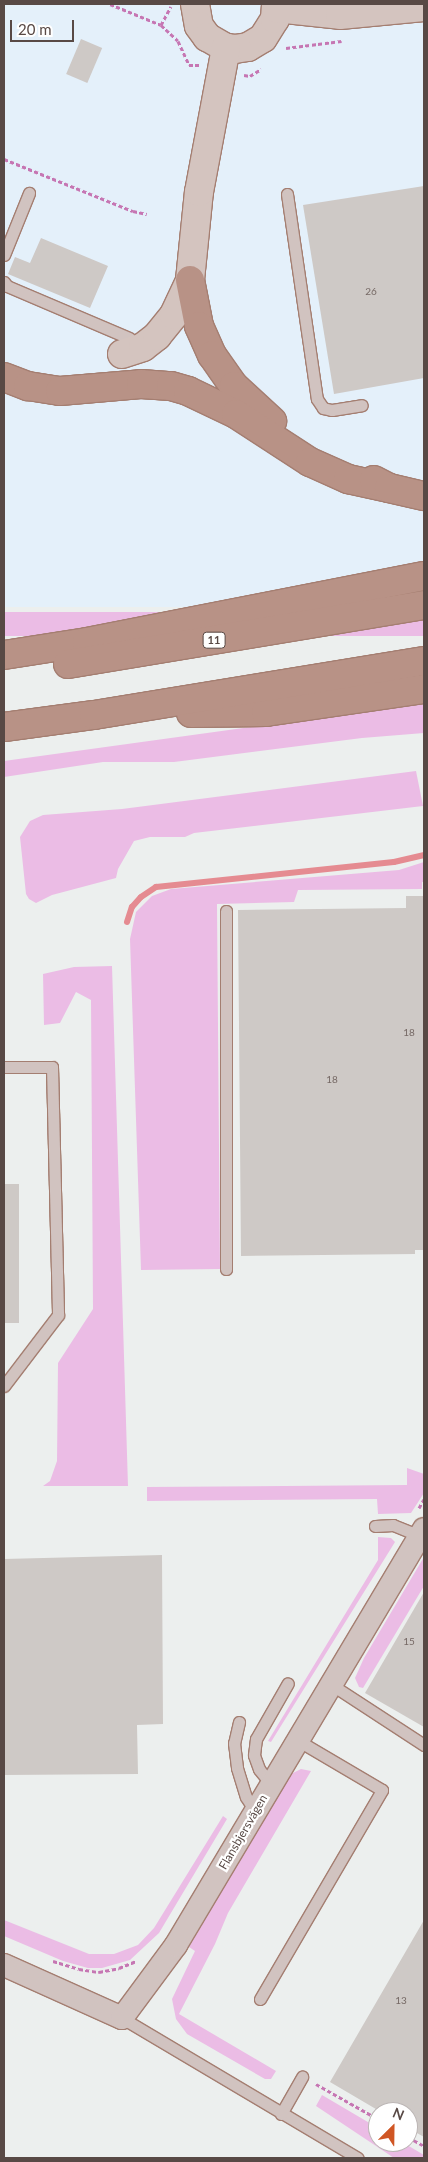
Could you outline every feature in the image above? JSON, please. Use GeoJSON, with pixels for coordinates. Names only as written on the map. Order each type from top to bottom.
{"type":"FeatureCollection","features":[{"type":"Feature","properties":{"kind":"highway"},"geometry":{"type":"LineString","coordinates":[[190,280],[194,310],[206,344],[221,369],[244,396],[265,416],[307,445],[389,488]]}},
{"type":"Feature","properties":{"kind":"highway"},"geometry":{"type":"LineString","coordinates":[[4,377],[28,386],[60,391],[141,384],[171,386],[217,403],[310,462],[348,479],[424,496]]}},
{"type":"Feature","properties":{"kind":"highway"},"geometry":{"type":"LineString","coordinates":[[4,655],[87,642],[424,576]]}},
{"type":"Feature","properties":{"kind":"highway","name":"11"},"geometry":{"type":"LineString","coordinates":[[4,673],[424,605]]}},
{"type":"Feature","properties":{"kind":"highway"},"geometry":{"type":"LineString","coordinates":[[4,727],[94,715],[424,660]]}},
{"type":"Feature","properties":{"kind":"highway"},"geometry":{"type":"LineString","coordinates":[[94,715],[266,712],[424,689]]}},
{"type":"Feature","properties":{"kind":"street"},"geometry":{"type":"LineString","coordinates":[[195,4],[198,26],[207,38],[226,48],[248,47],[263,38],[272,27],[276,6],[340,15],[424,7]]}},
{"type":"Feature","properties":{"kind":"street"},"geometry":{"type":"LineString","coordinates":[[126,346],[143,347],[158,336],[174,315],[190,280],[199,192],[226,48]]}},
{"type":"Feature","properties":{"kind":"street","name":"Flansbjersvägen"},"geometry":{"type":"LineString","coordinates":[[122,2018],[176,1945],[422,1533]]}},
{"type":"Feature","properties":{"kind":"street"},"geometry":{"type":"LineString","coordinates":[[4,1965],[122,2018]]}},
{"type":"Feature","properties":{"kind":"lane"},"geometry":{"type":"LineString","coordinates":[[4,254],[29,193]]}},
{"type":"Feature","properties":{"kind":"lane"},"geometry":{"type":"LineString","coordinates":[[288,194],[317,399],[323,408],[332,410],[362,405]]}},
{"type":"Feature","properties":{"kind":"lane"},"geometry":{"type":"LineString","coordinates":[[4,282],[8,286],[126,346]]}},
{"type":"Feature","properties":{"kind":"lane"},"geometry":{"type":"LineString","coordinates":[[226,911],[226,1269]]}},
{"type":"Feature","properties":{"kind":"lane"},"geometry":{"type":"LineString","coordinates":[[4,1067],[52,1067],[58,1315],[4,1386]]}},
{"type":"Feature","properties":{"kind":"lane"},"geometry":{"type":"LineString","coordinates":[[375,1526],[393,1525],[422,1533]]}},
{"type":"Feature","properties":{"kind":"lane"},"geometry":{"type":"LineString","coordinates":[[271,1784],[259,1769],[254,1755],[256,1739],[288,1683]]}},
{"type":"Feature","properties":{"kind":"lane"},"geometry":{"type":"LineString","coordinates":[[332,1685],[424,1745]]}},
{"type":"Feature","properties":{"kind":"lane"},"geometry":{"type":"LineString","coordinates":[[239,1722],[234,1743],[237,1768],[246,1797],[255,1812]]}},
{"type":"Feature","properties":{"kind":"lane"},"geometry":{"type":"LineString","coordinates":[[260,1999],[382,1790],[297,1740]]}},
{"type":"Feature","properties":{"kind":"lane"},"geometry":{"type":"LineString","coordinates":[[122,2018],[358,2158]]}},
{"type":"Feature","properties":{"kind":"lane"},"geometry":{"type":"LineString","coordinates":[[281,2114],[302,2077]]}},
{"type":"Feature","properties":{"kind":"path"},"geometry":{"type":"LineString","coordinates":[[160,25],[172,4]]}},
{"type":"Feature","properties":{"kind":"path"},"geometry":{"type":"LineString","coordinates":[[4,159],[133,211],[147,214]]}},
{"type":"Feature","properties":{"kind":"path"},"geometry":{"type":"LineString","coordinates":[[302,2077],[368,2113]]}},
{"type":"Feature","properties":{"kind":"shaded area"},"geometry":{"type":"Polygon","coordinates":[[[4,4],[424,4],[424,607],[4,607],[4,4]]]}},
{"type":"Feature","properties":{"kind":"shaded area"},"geometry":{"type":"Polygon","coordinates":[[[4,612],[424,612],[424,636],[4,636],[4,612]]]}},
{"type":"Feature","properties":{"kind":"shaded area"},"geometry":{"type":"Polygon","coordinates":[[[424,703],[424,733],[362,738],[174,762],[103,762],[4,777],[4,761],[424,703]]]}},
{"type":"Feature","properties":{"kind":"shaded area"},"geometry":{"type":"Polygon","coordinates":[[[416,771],[423,806],[194,833],[185,837],[150,837],[134,841],[118,869],[116,878],[52,895],[36,903],[29,899],[26,894],[20,837],[30,821],[43,815],[122,809],[416,771]]]}},
{"type":"Feature","properties":{"kind":"shaded area"},"geometry":{"type":"Polygon","coordinates":[[[424,862],[422,889],[298,890],[294,902],[217,904],[220,1269],[141,1270],[130,939],[136,912],[152,896],[171,889],[399,870],[424,862]]]}},
{"type":"Feature","properties":{"kind":"shaded area"},"geometry":{"type":"Polygon","coordinates":[[[112,966],[128,1486],[43,1486],[50,1481],[57,1461],[58,1363],[93,1309],[91,1000],[76,992],[60,1023],[44,1025],[43,974],[74,967],[112,966]]]}},
{"type":"Feature","properties":{"kind":"shaded area"},"geometry":{"type":"Polygon","coordinates":[[[407,1468],[424,1474],[424,1493],[411,1513],[378,1514],[377,1499],[147,1501],[147,1487],[407,1485],[407,1468]]]}},
{"type":"Feature","properties":{"kind":"shaded area"},"geometry":{"type":"Polygon","coordinates":[[[378,1537],[391,1538],[395,1542],[271,1742],[268,1741],[378,1560],[378,1537]]]}},
{"type":"Feature","properties":{"kind":"shaded area"},"geometry":{"type":"Polygon","coordinates":[[[424,1557],[424,1586],[363,1688],[359,1687],[355,1678],[364,1658],[424,1557]]]}},
{"type":"Feature","properties":{"kind":"shaded area"},"geometry":{"type":"Polygon","coordinates":[[[301,1769],[311,1771],[228,1913],[215,1944],[179,2014],[276,2071],[271,2079],[265,2079],[187,2034],[176,2019],[172,1999],[195,1951],[189,1947],[291,1774],[301,1769]]]}},
{"type":"Feature","properties":{"kind":"shaded area"},"geometry":{"type":"Polygon","coordinates":[[[223,1816],[227,1819],[159,1933],[130,1960],[102,1968],[88,1968],[63,1961],[4,1936],[4,1920],[89,1954],[114,1954],[138,1945],[154,1928],[223,1816]]]}},
{"type":"Feature","properties":{"kind":"shaded area"},"geometry":{"type":"Polygon","coordinates":[[[322,2095],[368,2122],[368,2141],[316,2106],[322,2095]]]}},
{"type":"Feature","properties":{"kind":"shaded area"},"geometry":{"type":"Polygon","coordinates":[[[418,2151],[424,2155],[424,2158],[394,2158],[385,2152],[418,2151]]]}},
{"type":"Feature","properties":{"kind":"building"},"geometry":{"type":"Polygon","coordinates":[[[81,39],[102,48],[87,83],[66,74],[81,39]]]}},
{"type":"Feature","properties":{"kind":"building"},"geometry":{"type":"Polygon","coordinates":[[[424,186],[424,378],[334,394],[303,205],[424,186]]]}},
{"type":"Feature","properties":{"kind":"building"},"geometry":{"type":"Polygon","coordinates":[[[41,238],[108,266],[90,308],[8,274],[15,257],[30,263],[41,238]]]}},
{"type":"Feature","properties":{"kind":"building"},"geometry":{"type":"Polygon","coordinates":[[[406,896],[424,896],[424,1250],[415,1250],[415,1254],[241,1256],[238,910],[406,908],[406,896]]]}},
{"type":"Feature","properties":{"kind":"building"},"geometry":{"type":"Polygon","coordinates":[[[4,1184],[19,1184],[19,1323],[4,1323],[4,1184]]]}},
{"type":"Feature","properties":{"kind":"building"},"geometry":{"type":"Polygon","coordinates":[[[162,1555],[163,1724],[137,1725],[138,1774],[4,1775],[4,1559],[162,1555]]]}},
{"type":"Feature","properties":{"kind":"building"},"geometry":{"type":"Polygon","coordinates":[[[424,1592],[424,1727],[365,1693],[424,1592]]]}},
{"type":"Feature","properties":{"kind":"building"},"geometry":{"type":"Polygon","coordinates":[[[424,1920],[424,2137],[418,2134],[418,2102],[368,2102],[368,2104],[330,2082],[424,1920]]]}},
{"type":"Feature","properties":{"kind":"waterway"},"geometry":{"type":"LineString","coordinates":[[127,922],[132,907],[141,897],[156,887],[394,862],[424,855]]}}]}
